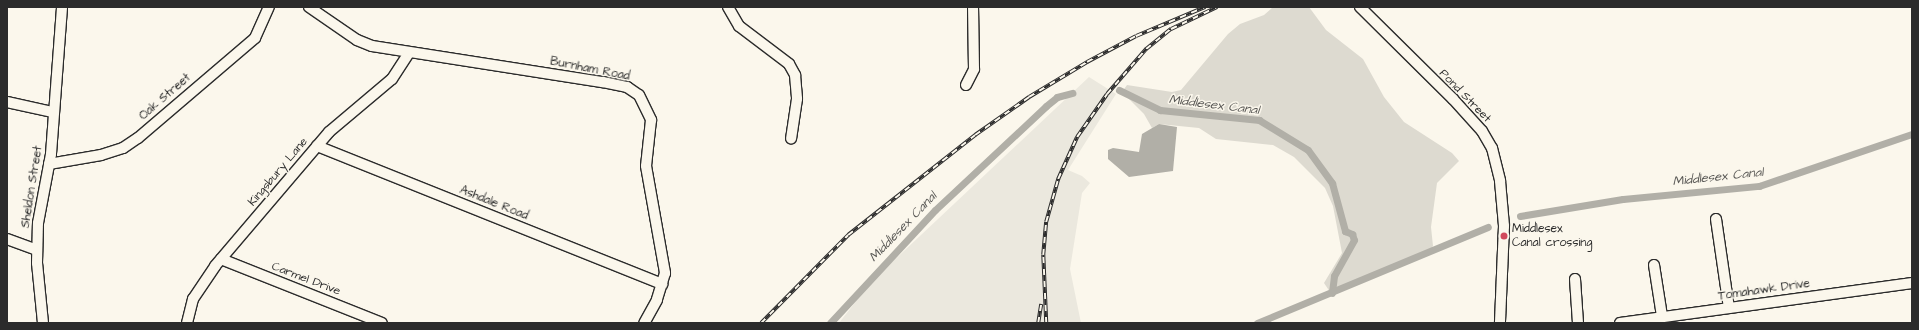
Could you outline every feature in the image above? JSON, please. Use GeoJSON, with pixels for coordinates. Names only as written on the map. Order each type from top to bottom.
{"type":"FeatureCollection","features":[{"type":"Feature","properties":{"kind":"street","name":"Sheldon Street"},"geometry":{"type":"LineString","coordinates":[[43,323],[36,250],[42,197],[49,164],[62,7]]}},
{"type":"Feature","properties":{"kind":"street","name":"Oak Street"},"geometry":{"type":"LineString","coordinates":[[49,164],[101,155],[123,148],[138,138],[255,38],[269,7]]}},
{"type":"Feature","properties":{"kind":"street","name":"Burnham Road"},"geometry":{"type":"LineString","coordinates":[[309,7],[357,40],[410,53],[609,83],[627,87],[639,95],[647,105],[651,120],[646,166],[665,256],[662,284],[644,323]]}},
{"type":"Feature","properties":{"kind":"street"},"geometry":{"type":"LineString","coordinates":[[728,7],[739,26],[789,64],[795,75],[797,99],[791,139]]}},
{"type":"Feature","properties":{"kind":"street"},"geometry":{"type":"LineString","coordinates":[[966,85],[974,68],[973,7]]}},
{"type":"Feature","properties":{"kind":"street","name":"Pond Street"},"geometry":{"type":"LineString","coordinates":[[1360,7],[1453,99],[1482,131],[1492,148],[1500,181],[1504,226],[1500,323]]}},
{"type":"Feature","properties":{"kind":"street","name":"Kingsbury Lane"},"geometry":{"type":"LineString","coordinates":[[187,323],[202,283],[220,259],[317,146],[345,116],[392,79],[410,53]]}},
{"type":"Feature","properties":{"kind":"street"},"geometry":{"type":"LineString","coordinates":[[7,102],[53,112]]}},
{"type":"Feature","properties":{"kind":"street","name":"Ashdale Road"},"geometry":{"type":"LineString","coordinates":[[317,146],[662,284]]}},
{"type":"Feature","properties":{"kind":"street"},"geometry":{"type":"LineString","coordinates":[[1716,219],[1729,308]]}},
{"type":"Feature","properties":{"kind":"street"},"geometry":{"type":"LineString","coordinates":[[7,239],[36,250]]}},
{"type":"Feature","properties":{"kind":"street","name":"Carmel Drive"},"geometry":{"type":"LineString","coordinates":[[220,259],[382,323]]}},
{"type":"Feature","properties":{"kind":"street"},"geometry":{"type":"LineString","coordinates":[[1654,265],[1662,316]]}},
{"type":"Feature","properties":{"kind":"street"},"geometry":{"type":"LineString","coordinates":[[1575,279],[1578,323]]}},
{"type":"Feature","properties":{"kind":"street","name":"Tomahawk Drive"},"geometry":{"type":"LineString","coordinates":[[1620,323],[1662,316],[1912,283]]}},
{"type":"Feature","properties":{"kind":"shaded area"},"geometry":{"type":"Polygon","coordinates":[[[1273,7],[1309,7],[1326,30],[1363,59],[1384,97],[1404,122],[1452,153],[1459,161],[1437,183],[1431,227],[1433,246],[1426,256],[1332,295],[1324,283],[1342,253],[1333,206],[1325,188],[1294,157],[1273,145],[1216,139],[1199,128],[1159,124],[1152,128],[1144,114],[1122,92],[1127,85],[1172,92],[1181,90],[1228,34],[1240,24],[1264,15],[1273,7]]]}},
{"type":"Feature","properties":{"kind":"shaded area"},"geometry":{"type":"Polygon","coordinates":[[[1089,77],[1116,94],[1068,170],[1082,176],[1090,183],[1082,193],[1070,269],[1081,323],[839,323],[871,282],[1089,77]]]}},
{"type":"Feature","properties":{"kind":"shaded area"},"geometry":{"type":"Polygon","coordinates":[[[1159,124],[1177,127],[1173,171],[1129,177],[1108,159],[1108,150],[1113,148],[1139,152],[1142,134],[1159,124]]]}},
{"type":"Feature","properties":{"kind":"waterway","name":"Middlesex Canal"},"geometry":{"type":"LineString","coordinates":[[1119,90],[1160,110],[1259,120],[1308,150],[1332,183],[1345,231],[1352,234],[1354,240],[1334,276],[1332,293]]}},
{"type":"Feature","properties":{"kind":"waterway","name":"Middlesex Canal"},"geometry":{"type":"LineString","coordinates":[[830,323],[935,210],[1046,106],[1057,97],[1072,93]]}},
{"type":"Feature","properties":{"kind":"waterway","name":"Middlesex Canal"},"geometry":{"type":"LineString","coordinates":[[1520,216],[1623,199],[1759,186],[1912,134]]}},
{"type":"Feature","properties":{"kind":"waterway","name":"Middlesex Canal"},"geometry":{"type":"LineString","coordinates":[[1257,323],[1488,227]]}},
{"type":"Feature","properties":{"kind":"railway"},"geometry":{"type":"LineString","coordinates":[[761,323],[848,235],[975,135],[1029,97],[1087,62],[1136,36],[1205,7]]}},
{"type":"Feature","properties":{"kind":"railway"},"geometry":{"type":"LineString","coordinates":[[1046,323],[1043,255],[1046,222],[1058,179],[1077,137],[1107,94],[1146,49],[1171,29],[1217,7]]}},
{"type":"Feature","properties":{"kind":"railway"},"geometry":{"type":"LineString","coordinates":[[1038,323],[1041,304]]}},
{"type":"Feature","properties":{"kind":"place","name":"Middlesex Canal crossing"},"geometry":{"type":"Point","coordinates":[1504,236]}}]}
